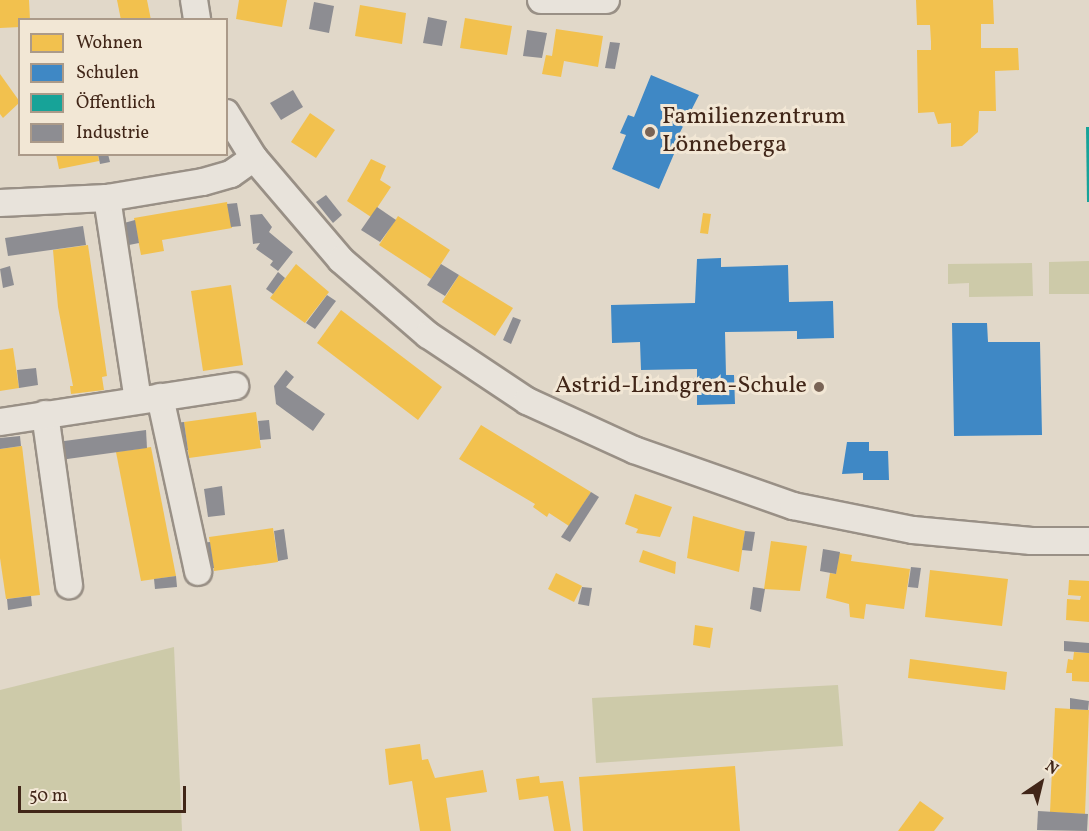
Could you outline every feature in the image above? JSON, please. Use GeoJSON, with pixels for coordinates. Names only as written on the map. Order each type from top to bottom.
{"type":"FeatureCollection","features":[{"type":"Feature","properties":{"kind":"street"},"geometry":{"type":"LineString","coordinates":[[194,0],[197,18]]}},
{"type":"Feature","properties":{"kind":"street"},"geometry":{"type":"LineString","coordinates":[[541,0],[606,0]]}},
{"type":"Feature","properties":{"kind":"street"},"geometry":{"type":"LineString","coordinates":[[228,116],[254,158],[300,216],[384,301],[484,375],[573,423],[691,473],[793,506],[912,531],[1031,542],[1089,541]]}},
{"type":"Feature","properties":{"kind":"street"},"geometry":{"type":"LineString","coordinates":[[0,203],[107,198],[203,182],[231,174],[254,158]]}},
{"type":"Feature","properties":{"kind":"street"},"geometry":{"type":"LineString","coordinates":[[107,198],[149,398],[198,572]]}},
{"type":"Feature","properties":{"kind":"street"},"geometry":{"type":"LineString","coordinates":[[0,422],[235,386]]}},
{"type":"Feature","properties":{"kind":"street"},"geometry":{"type":"LineString","coordinates":[[45,414],[69,585]]}},
{"type":"Feature","properties":{"kind":"shaded area"},"geometry":{"type":"Polygon","coordinates":[[[1089,261],[1089,294],[1049,294],[1049,262],[1089,261]]]}},
{"type":"Feature","properties":{"kind":"shaded area"},"geometry":{"type":"Polygon","coordinates":[[[1032,263],[1033,296],[969,297],[969,283],[948,284],[948,264],[1032,263]]]}},
{"type":"Feature","properties":{"kind":"shaded area"},"geometry":{"type":"Polygon","coordinates":[[[174,647],[182,831],[0,831],[0,690],[174,647]]]}},
{"type":"Feature","properties":{"kind":"shaded area"},"geometry":{"type":"Polygon","coordinates":[[[838,685],[843,746],[596,763],[592,698],[838,685]]]}},
{"type":"Feature","properties":{"kind":"building: Wohnen"},"geometry":{"type":"Polygon","coordinates":[[[0,0],[29,0],[30,18],[18,18],[18,27],[0,28],[0,0]]]}},
{"type":"Feature","properties":{"kind":"building: Wohnen"},"geometry":{"type":"Polygon","coordinates":[[[117,0],[147,0],[151,18],[121,18],[117,0]]]}},
{"type":"Feature","properties":{"kind":"building: Wohnen"},"geometry":{"type":"Polygon","coordinates":[[[239,0],[287,0],[282,27],[236,19],[239,0]]]}},
{"type":"Feature","properties":{"kind":"building: Wohnen"},"geometry":{"type":"Polygon","coordinates":[[[916,0],[993,0],[994,24],[981,24],[981,48],[1018,48],[1019,70],[995,71],[996,111],[979,111],[978,132],[962,146],[951,147],[951,123],[938,124],[934,112],[918,113],[917,50],[931,50],[931,42],[930,25],[917,25],[916,0]]]}},
{"type":"Feature","properties":{"kind":"building: Wohnen"},"geometry":{"type":"Polygon","coordinates":[[[360,5],[406,13],[402,44],[355,36],[360,5]]]}},
{"type":"Feature","properties":{"kind":"building: Wohnen"},"geometry":{"type":"Polygon","coordinates":[[[465,18],[512,26],[507,55],[460,48],[465,18]]]}},
{"type":"Feature","properties":{"kind":"building: Wohnen"},"geometry":{"type":"Polygon","coordinates":[[[556,29],[603,36],[598,67],[564,61],[561,77],[542,74],[546,55],[552,56],[556,29]]]}},
{"type":"Feature","properties":{"kind":"building: Wohnen"},"geometry":{"type":"Polygon","coordinates":[[[0,74],[18,99],[18,104],[3,118],[0,114],[0,74]]]}},
{"type":"Feature","properties":{"kind":"building: Wohnen"},"geometry":{"type":"Polygon","coordinates":[[[310,113],[335,130],[316,158],[291,142],[310,113]]]}},
{"type":"Feature","properties":{"kind":"building: Wohnen"},"geometry":{"type":"Polygon","coordinates":[[[56,156],[98,156],[99,161],[59,169],[56,156]]]}},
{"type":"Feature","properties":{"kind":"building: Wohnen"},"geometry":{"type":"Polygon","coordinates":[[[371,159],[386,166],[380,180],[391,187],[371,217],[347,201],[371,159]]]}},
{"type":"Feature","properties":{"kind":"building: Wohnen"},"geometry":{"type":"Polygon","coordinates":[[[227,202],[232,228],[162,240],[164,251],[141,255],[134,218],[227,202]]]}},
{"type":"Feature","properties":{"kind":"building: Wohnen"},"geometry":{"type":"Polygon","coordinates":[[[703,213],[711,214],[708,234],[700,233],[703,213]]]}},
{"type":"Feature","properties":{"kind":"building: Wohnen"},"geometry":{"type":"Polygon","coordinates":[[[398,216],[450,250],[431,279],[379,245],[398,216]]]}},
{"type":"Feature","properties":{"kind":"building: Wohnen"},"geometry":{"type":"Polygon","coordinates":[[[88,245],[107,376],[102,377],[104,390],[71,394],[70,386],[73,386],[58,307],[53,250],[88,245]]]}},
{"type":"Feature","properties":{"kind":"building: Wohnen"},"geometry":{"type":"Polygon","coordinates":[[[296,264],[329,292],[305,323],[270,298],[296,264]]]}},
{"type":"Feature","properties":{"kind":"building: Wohnen"},"geometry":{"type":"Polygon","coordinates":[[[459,275],[513,308],[495,336],[442,302],[459,275]]]}},
{"type":"Feature","properties":{"kind":"building: Wohnen"},"geometry":{"type":"Polygon","coordinates":[[[231,285],[243,365],[203,371],[191,291],[231,285]]]}},
{"type":"Feature","properties":{"kind":"building: Wohnen"},"geometry":{"type":"Polygon","coordinates":[[[341,310],[442,387],[418,420],[317,343],[341,310]]]}},
{"type":"Feature","properties":{"kind":"building: Wohnen"},"geometry":{"type":"Polygon","coordinates":[[[13,348],[19,388],[0,391],[0,350],[13,348]]]}},
{"type":"Feature","properties":{"kind":"building: Wohnen"},"geometry":{"type":"Polygon","coordinates":[[[256,412],[261,448],[189,458],[184,422],[256,412]]]}},
{"type":"Feature","properties":{"kind":"building: Wohnen"},"geometry":{"type":"Polygon","coordinates":[[[481,425],[591,492],[569,526],[549,513],[547,517],[533,507],[535,504],[459,459],[481,425]]]}},
{"type":"Feature","properties":{"kind":"building: Wohnen"},"geometry":{"type":"Polygon","coordinates":[[[22,446],[40,595],[6,599],[0,558],[0,449],[22,446]]]}},
{"type":"Feature","properties":{"kind":"building: Wohnen"},"geometry":{"type":"Polygon","coordinates":[[[151,447],[176,576],[141,581],[116,452],[151,447]]]}},
{"type":"Feature","properties":{"kind":"building: Wohnen"},"geometry":{"type":"Polygon","coordinates":[[[635,494],[672,507],[660,537],[636,533],[638,529],[625,524],[635,494]]]}},
{"type":"Feature","properties":{"kind":"building: Wohnen"},"geometry":{"type":"Polygon","coordinates":[[[693,516],[745,531],[739,572],[687,558],[693,516]]]}},
{"type":"Feature","properties":{"kind":"building: Wohnen"},"geometry":{"type":"Polygon","coordinates":[[[273,528],[278,562],[214,571],[209,537],[273,528]]]}},
{"type":"Feature","properties":{"kind":"building: Wohnen"},"geometry":{"type":"Polygon","coordinates":[[[771,541],[807,546],[800,591],[764,589],[771,541]]]}},
{"type":"Feature","properties":{"kind":"building: Wohnen"},"geometry":{"type":"Polygon","coordinates":[[[643,550],[676,562],[675,574],[639,562],[643,550]]]}},
{"type":"Feature","properties":{"kind":"building: Wohnen"},"geometry":{"type":"Polygon","coordinates":[[[839,553],[852,555],[851,561],[910,569],[904,609],[866,604],[864,619],[850,617],[849,604],[826,598],[830,573],[836,574],[839,553]]]}},
{"type":"Feature","properties":{"kind":"building: Wohnen"},"geometry":{"type":"Polygon","coordinates":[[[930,570],[1008,579],[1002,626],[925,617],[930,570]]]}},
{"type":"Feature","properties":{"kind":"building: Wohnen"},"geometry":{"type":"Polygon","coordinates":[[[556,573],[582,586],[574,602],[548,589],[556,573]]]}},
{"type":"Feature","properties":{"kind":"building: Wohnen"},"geometry":{"type":"Polygon","coordinates":[[[1069,580],[1089,581],[1089,622],[1066,620],[1067,599],[1080,600],[1081,596],[1068,595],[1069,580]]]}},
{"type":"Feature","properties":{"kind":"building: Wohnen"},"geometry":{"type":"Polygon","coordinates":[[[695,625],[713,628],[710,648],[693,645],[695,625]]]}},
{"type":"Feature","properties":{"kind":"building: Wohnen"},"geometry":{"type":"Polygon","coordinates":[[[1074,652],[1089,653],[1089,682],[1072,681],[1072,673],[1066,673],[1068,659],[1073,660],[1074,652]]]}},
{"type":"Feature","properties":{"kind":"building: Wohnen"},"geometry":{"type":"Polygon","coordinates":[[[910,659],[1007,672],[1005,690],[908,678],[910,659]]]}},
{"type":"Feature","properties":{"kind":"building: Wohnen"},"geometry":{"type":"Polygon","coordinates":[[[1055,708],[1089,710],[1085,814],[1050,812],[1055,708]]]}},
{"type":"Feature","properties":{"kind":"building: Wohnen"},"geometry":{"type":"Polygon","coordinates":[[[420,744],[422,760],[428,759],[435,778],[483,770],[487,792],[446,798],[451,831],[420,831],[412,781],[389,785],[385,749],[420,744]]]}},
{"type":"Feature","properties":{"kind":"building: Wohnen"},"geometry":{"type":"Polygon","coordinates":[[[735,766],[740,831],[583,831],[579,777],[735,766]]]}},
{"type":"Feature","properties":{"kind":"building: Wohnen"},"geometry":{"type":"Polygon","coordinates":[[[539,776],[540,783],[563,781],[571,831],[554,831],[548,796],[519,800],[516,779],[539,776]]]}},
{"type":"Feature","properties":{"kind":"building: Wohnen"},"geometry":{"type":"Polygon","coordinates":[[[920,801],[944,818],[934,831],[898,831],[920,801]]]}},
{"type":"Feature","properties":{"kind":"building: Schulen","name":"Familienzentrum Lönneberga"},"geometry":{"type":"Polygon","coordinates":[[[651,75],[699,95],[670,152],[674,154],[659,189],[612,169],[626,135],[620,133],[628,115],[634,117],[651,75]]]}},
{"type":"Feature","properties":{"kind":"building: Schulen"},"geometry":{"type":"Polygon","coordinates":[[[721,258],[721,267],[788,265],[789,302],[833,301],[834,338],[797,339],[797,331],[725,332],[726,375],[734,375],[735,404],[697,405],[697,369],[641,370],[640,342],[612,343],[611,305],[695,303],[697,259],[721,258]]]}},
{"type":"Feature","properties":{"kind":"building: Schulen"},"geometry":{"type":"Polygon","coordinates":[[[952,323],[987,323],[988,342],[1040,342],[1042,435],[954,436],[952,323]]]}},
{"type":"Feature","properties":{"kind":"building: Schulen"},"geometry":{"type":"Polygon","coordinates":[[[847,442],[869,442],[869,451],[888,451],[889,480],[863,480],[863,473],[842,474],[847,442]]]}},
{"type":"Feature","properties":{"kind":"building: Öffentlich"},"geometry":{"type":"Polygon","coordinates":[[[1086,127],[1089,127],[1089,202],[1087,202],[1086,127]]]}},
{"type":"Feature","properties":{"kind":"building: Industrie"},"geometry":{"type":"Polygon","coordinates":[[[314,2],[334,6],[329,33],[309,29],[314,2]]]}},
{"type":"Feature","properties":{"kind":"building: Industrie"},"geometry":{"type":"Polygon","coordinates":[[[428,17],[447,21],[442,46],[423,43],[428,17]]]}},
{"type":"Feature","properties":{"kind":"building: Industrie"},"geometry":{"type":"Polygon","coordinates":[[[527,30],[547,33],[542,58],[523,56],[527,30]]]}},
{"type":"Feature","properties":{"kind":"building: Industrie"},"geometry":{"type":"Polygon","coordinates":[[[610,42],[620,43],[615,69],[605,68],[610,42]]]}},
{"type":"Feature","properties":{"kind":"building: Industrie"},"geometry":{"type":"Polygon","coordinates":[[[293,90],[303,107],[281,120],[270,103],[293,90]]]}},
{"type":"Feature","properties":{"kind":"building: Industrie"},"geometry":{"type":"Polygon","coordinates":[[[98,156],[108,156],[110,162],[100,164],[98,156]]]}},
{"type":"Feature","properties":{"kind":"building: Industrie"},"geometry":{"type":"Polygon","coordinates":[[[326,195],[342,215],[333,223],[316,202],[326,195]]]}},
{"type":"Feature","properties":{"kind":"building: Industrie"},"geometry":{"type":"Polygon","coordinates":[[[237,203],[241,226],[231,227],[227,204],[237,203]]]}},
{"type":"Feature","properties":{"kind":"building: Industrie"},"geometry":{"type":"Polygon","coordinates":[[[377,207],[396,220],[380,242],[361,230],[377,207]]]}},
{"type":"Feature","properties":{"kind":"building: Industrie"},"geometry":{"type":"Polygon","coordinates":[[[262,214],[272,227],[269,232],[293,252],[278,271],[270,265],[273,261],[256,249],[260,243],[253,244],[250,215],[262,214]]]}},
{"type":"Feature","properties":{"kind":"building: Industrie"},"geometry":{"type":"Polygon","coordinates":[[[135,220],[139,243],[129,245],[124,223],[135,220]]]}},
{"type":"Feature","properties":{"kind":"building: Industrie"},"geometry":{"type":"Polygon","coordinates":[[[83,226],[86,245],[8,256],[5,238],[83,226]]]}},
{"type":"Feature","properties":{"kind":"building: Industrie"},"geometry":{"type":"Polygon","coordinates":[[[441,264],[459,275],[445,296],[427,285],[441,264]]]}},
{"type":"Feature","properties":{"kind":"building: Industrie"},"geometry":{"type":"Polygon","coordinates":[[[10,266],[14,285],[3,288],[0,269],[10,266]]]}},
{"type":"Feature","properties":{"kind":"building: Industrie"},"geometry":{"type":"Polygon","coordinates":[[[278,272],[285,278],[273,294],[266,289],[278,272]]]}},
{"type":"Feature","properties":{"kind":"building: Industrie"},"geometry":{"type":"Polygon","coordinates":[[[327,295],[336,301],[315,329],[306,323],[327,295]]]}},
{"type":"Feature","properties":{"kind":"building: Industrie"},"geometry":{"type":"Polygon","coordinates":[[[513,317],[521,320],[511,344],[503,340],[513,317]]]}},
{"type":"Feature","properties":{"kind":"building: Industrie"},"geometry":{"type":"Polygon","coordinates":[[[36,368],[38,385],[19,388],[17,370],[36,368]]]}},
{"type":"Feature","properties":{"kind":"building: Industrie"},"geometry":{"type":"Polygon","coordinates":[[[286,370],[294,377],[286,387],[325,414],[313,431],[276,404],[274,386],[286,370]]]}},
{"type":"Feature","properties":{"kind":"building: Industrie"},"geometry":{"type":"Polygon","coordinates":[[[269,420],[271,439],[260,440],[258,421],[269,420]]]}},
{"type":"Feature","properties":{"kind":"building: Industrie"},"geometry":{"type":"Polygon","coordinates":[[[184,422],[188,450],[180,451],[174,423],[184,422]]]}},
{"type":"Feature","properties":{"kind":"building: Industrie"},"geometry":{"type":"Polygon","coordinates":[[[146,430],[147,448],[60,460],[57,442],[146,430]]]}},
{"type":"Feature","properties":{"kind":"building: Industrie"},"geometry":{"type":"Polygon","coordinates":[[[20,436],[21,446],[0,449],[0,438],[20,436]]]}},
{"type":"Feature","properties":{"kind":"building: Industrie"},"geometry":{"type":"Polygon","coordinates":[[[222,486],[225,515],[208,517],[204,489],[222,486]]]}},
{"type":"Feature","properties":{"kind":"building: Industrie"},"geometry":{"type":"Polygon","coordinates":[[[591,492],[599,497],[570,542],[561,537],[591,492]]]}},
{"type":"Feature","properties":{"kind":"building: Industrie"},"geometry":{"type":"Polygon","coordinates":[[[284,529],[288,559],[278,561],[274,531],[284,529]]]}},
{"type":"Feature","properties":{"kind":"building: Industrie"},"geometry":{"type":"Polygon","coordinates":[[[745,531],[755,532],[752,551],[742,550],[745,531]]]}},
{"type":"Feature","properties":{"kind":"building: Industrie"},"geometry":{"type":"Polygon","coordinates":[[[210,542],[214,568],[205,569],[201,543],[210,542]]]}},
{"type":"Feature","properties":{"kind":"building: Industrie"},"geometry":{"type":"Polygon","coordinates":[[[823,549],[840,552],[836,574],[820,571],[823,549]]]}},
{"type":"Feature","properties":{"kind":"building: Industrie"},"geometry":{"type":"Polygon","coordinates":[[[911,567],[921,568],[918,588],[908,587],[911,567]]]}},
{"type":"Feature","properties":{"kind":"building: Industrie"},"geometry":{"type":"Polygon","coordinates":[[[176,576],[177,587],[155,589],[154,579],[176,576]]]}},
{"type":"Feature","properties":{"kind":"building: Industrie"},"geometry":{"type":"Polygon","coordinates":[[[582,587],[592,588],[589,606],[578,604],[582,587]]]}},
{"type":"Feature","properties":{"kind":"building: Industrie"},"geometry":{"type":"Polygon","coordinates":[[[753,587],[765,589],[761,612],[750,609],[753,587]]]}},
{"type":"Feature","properties":{"kind":"building: Industrie"},"geometry":{"type":"Polygon","coordinates":[[[31,596],[32,606],[8,610],[7,599],[31,596]]]}},
{"type":"Feature","properties":{"kind":"building: Industrie"},"geometry":{"type":"Polygon","coordinates":[[[1064,641],[1089,643],[1089,653],[1064,651],[1064,641]]]}},
{"type":"Feature","properties":{"kind":"building: Industrie"},"geometry":{"type":"Polygon","coordinates":[[[1070,698],[1089,701],[1088,710],[1070,709],[1070,698]]]}},
{"type":"Feature","properties":{"kind":"building: Industrie"},"geometry":{"type":"Polygon","coordinates":[[[1038,811],[1088,814],[1087,831],[1037,830],[1038,811]]]}},
{"type":"Feature","properties":{"kind":"place","name":"Familienzentrum Lönneberga"},"geometry":{"type":"Point","coordinates":[650,132]}},
{"type":"Feature","properties":{"kind":"place","name":"Astrid-Lindgren-Schule"},"geometry":{"type":"Point","coordinates":[819,387]}}]}
